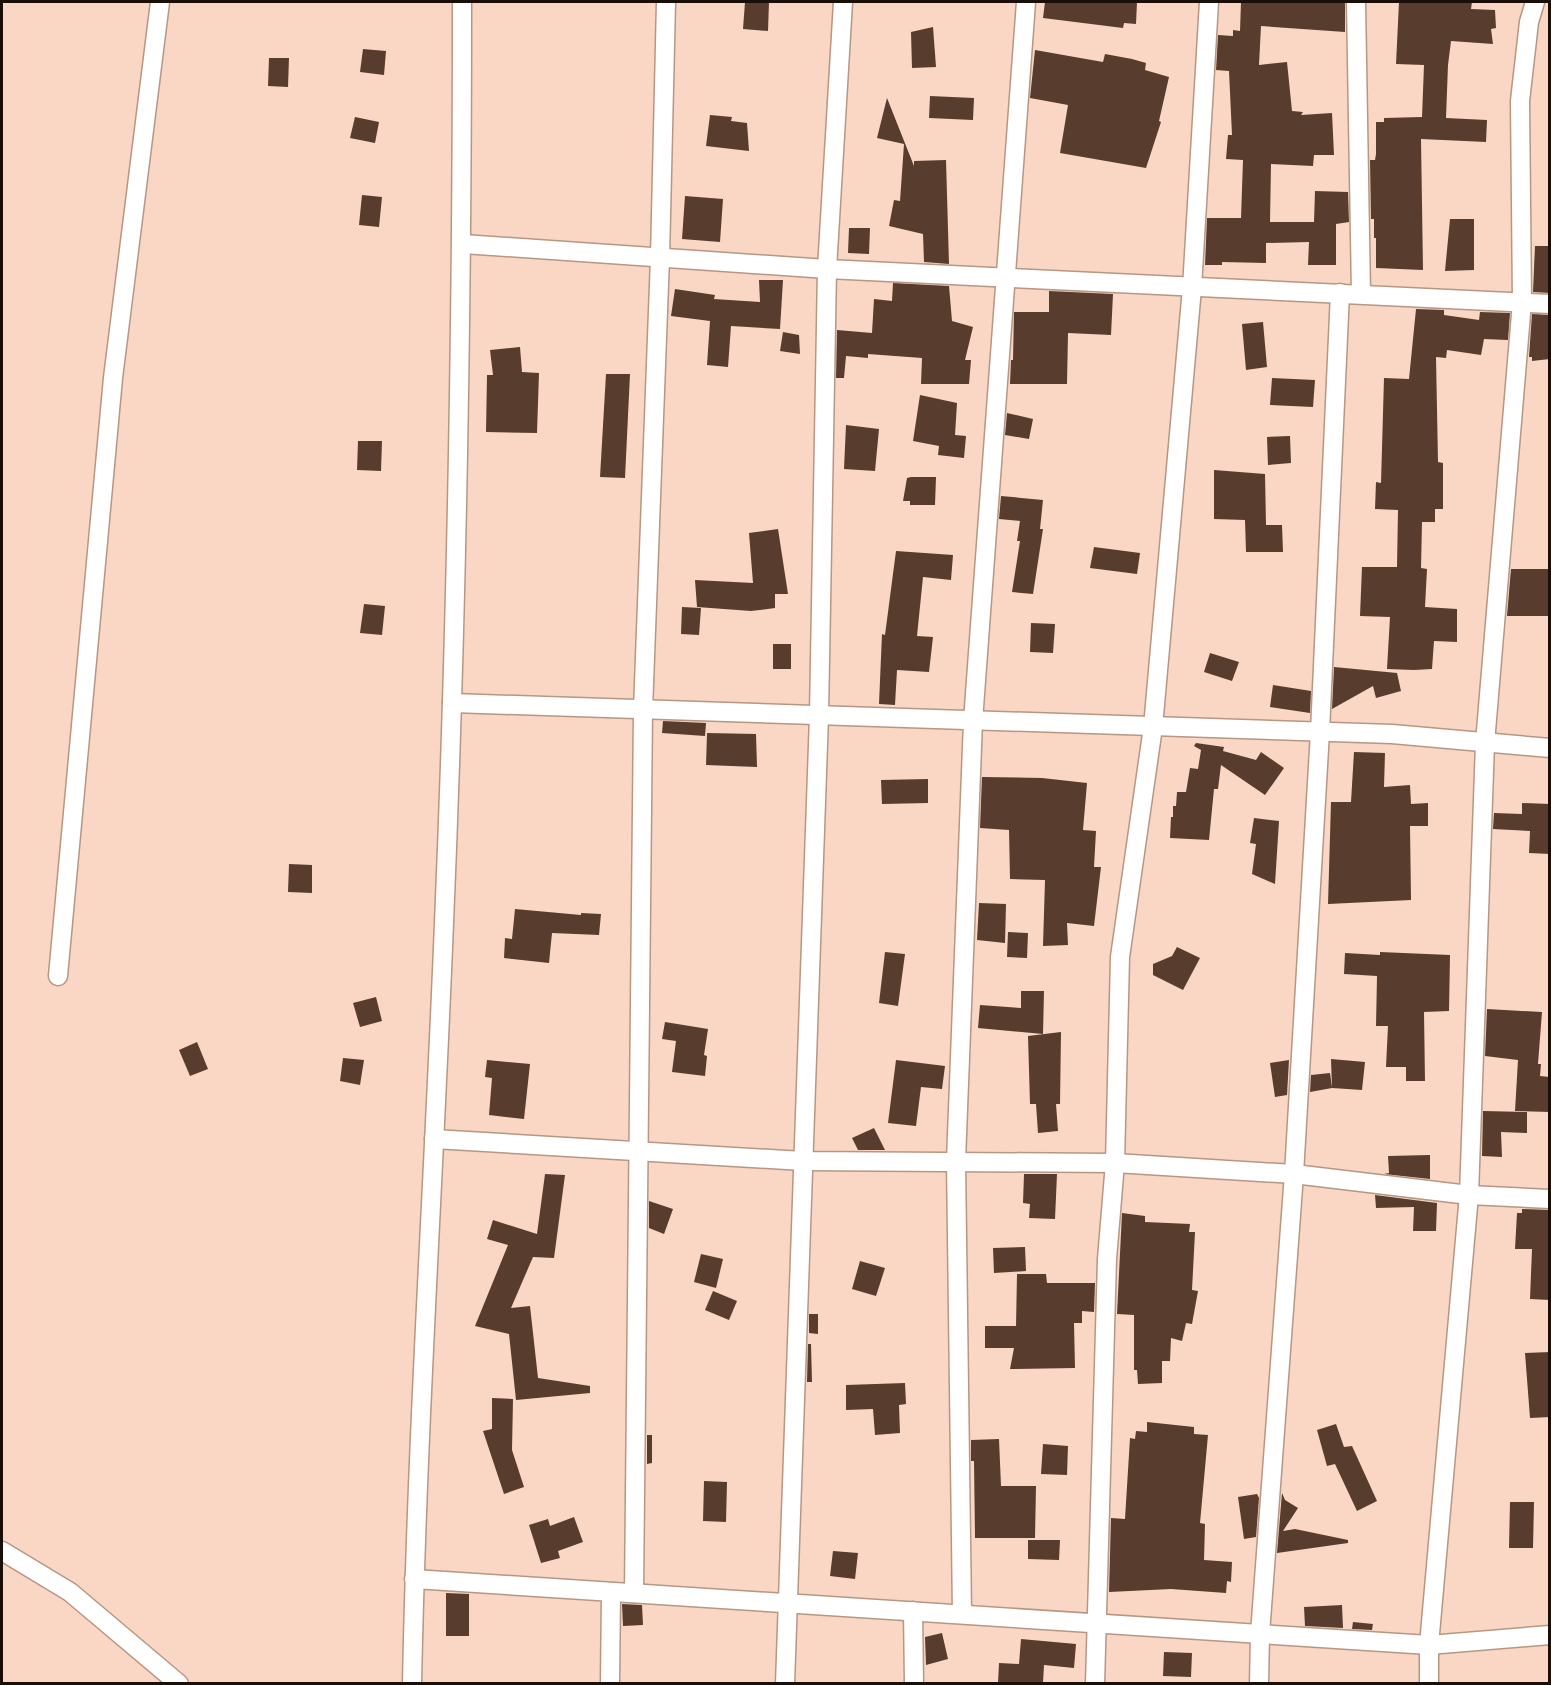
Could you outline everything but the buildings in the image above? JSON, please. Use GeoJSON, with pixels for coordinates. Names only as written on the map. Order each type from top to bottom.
{"type":"FeatureCollection","features":[{"type":"Feature","properties":{"kind":"street"},"geometry":{"type":"LineString","coordinates":[[58,976],[113,378],[160,2]]}},
{"type":"Feature","properties":{"kind":"street"},"geometry":{"type":"LineString","coordinates":[[412,1683],[414,1579],[452,703],[463,244],[462,2]]}},
{"type":"Feature","properties":{"kind":"street"},"geometry":{"type":"LineString","coordinates":[[634,1593],[643,710],[660,258],[666,2]]}},
{"type":"Feature","properties":{"kind":"street"},"geometry":{"type":"LineString","coordinates":[[785,1683],[819,716],[827,269],[843,2]]}},
{"type":"Feature","properties":{"kind":"street"},"geometry":{"type":"LineString","coordinates":[[962,1614],[956,1161],[973,721],[1003,278],[1026,2]]}},
{"type":"Feature","properties":{"kind":"street"},"geometry":{"type":"LineString","coordinates":[[1095,1683],[1099,1623],[1107,1258],[1115,1163],[1120,957],[1153,727],[1192,288],[1209,2]]}},
{"type":"Feature","properties":{"kind":"street"},"geometry":{"type":"LineString","coordinates":[[1356,2],[1361,294]]}},
{"type":"Feature","properties":{"kind":"street"},"geometry":{"type":"LineString","coordinates":[[1429,1683],[1429,1645],[1469,1195],[1485,743],[1522,302],[1520,101],[1529,22],[1535,2]]}},
{"type":"Feature","properties":{"kind":"street"},"geometry":{"type":"LineString","coordinates":[[463,244],[827,269],[1550,304]]}},
{"type":"Feature","properties":{"kind":"street"},"geometry":{"type":"LineString","coordinates":[[1259,1683],[1260,1634],[1294,1174],[1320,732],[1340,293]]}},
{"type":"Feature","properties":{"kind":"street"},"geometry":{"type":"LineString","coordinates":[[452,703],[1392,734],[1550,748]]}},
{"type":"Feature","properties":{"kind":"street"},"geometry":{"type":"LineString","coordinates":[[434,1139],[803,1161],[1115,1163],[1294,1174],[1469,1195],[1550,1198]]}},
{"type":"Feature","properties":{"kind":"street"},"geometry":{"type":"LineString","coordinates":[[2,1551],[70,1592],[179,1683]]}},
{"type":"Feature","properties":{"kind":"street"},"geometry":{"type":"LineString","coordinates":[[414,1579],[1429,1645],[1550,1635]]}},
{"type":"Feature","properties":{"kind":"street"},"geometry":{"type":"LineString","coordinates":[[610,1683],[611,1592]]}},
{"type":"Feature","properties":{"kind":"street"},"geometry":{"type":"LineString","coordinates":[[913,1611],[914,1683]]}}]}
